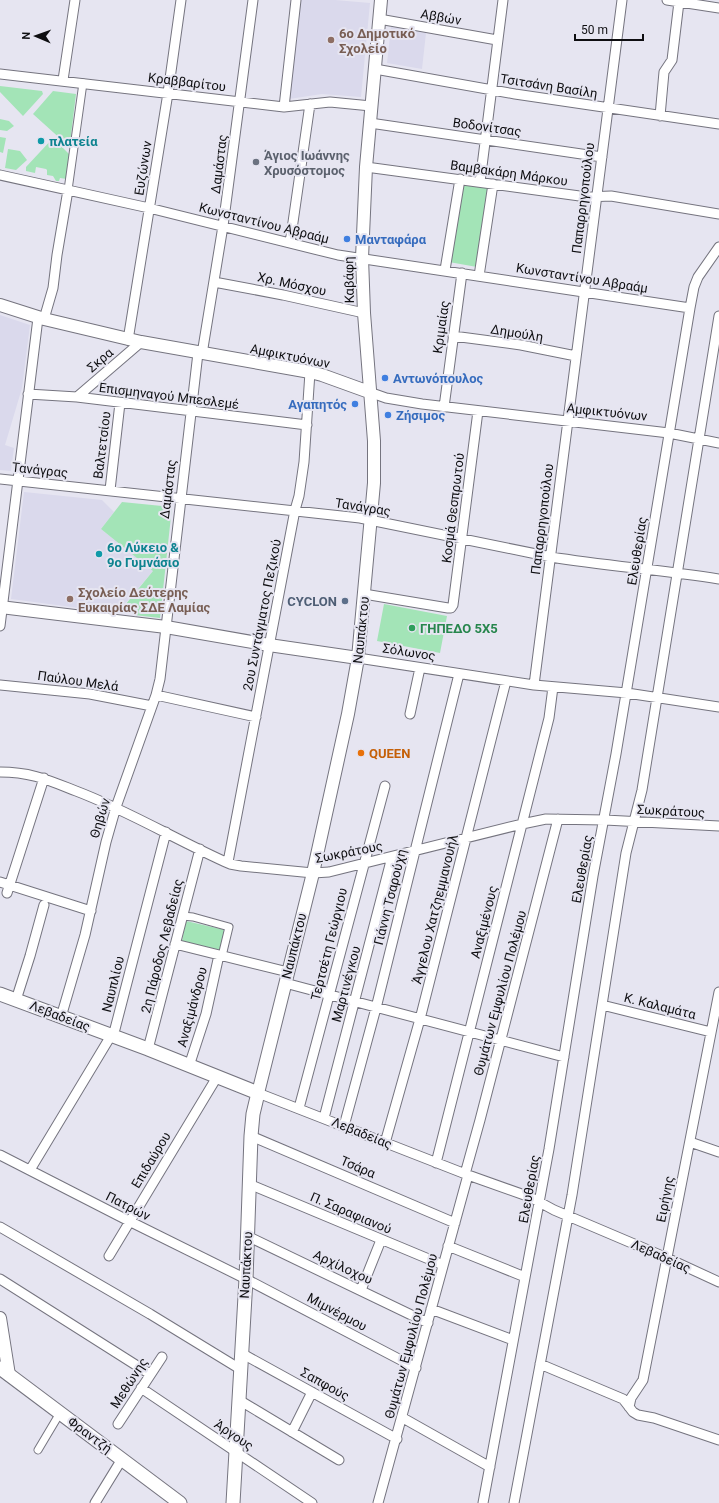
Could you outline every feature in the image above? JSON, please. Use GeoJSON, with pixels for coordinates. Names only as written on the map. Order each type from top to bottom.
{"type":"FeatureCollection","features":[{"type":"Feature","properties":{"kind":"main road","name":"Λεβαδείας"},"geometry":{"type":"LineString","coordinates":[[0,994],[148,1049],[258,1093]]}},
{"type":"Feature","properties":{"kind":"main road","name":"Ναυπάκτου"},"geometry":{"type":"LineString","coordinates":[[233,1503],[246,1278],[251,1136],[253,1114],[258,1093]]}},
{"type":"Feature","properties":{"kind":"main road","name":"Φραντζή"},"geometry":{"type":"LineString","coordinates":[[5,1371],[180,1503]]}},
{"type":"Feature","properties":{"kind":"street"},"geometry":{"type":"LineString","coordinates":[[63,80],[75,0]]}},
{"type":"Feature","properties":{"kind":"street","name":"Ευζώνων"},"geometry":{"type":"LineString","coordinates":[[128,340],[168,93],[181,0]]}},
{"type":"Feature","properties":{"kind":"street","name":"Δαμάστας"},"geometry":{"type":"LineString","coordinates":[[166,627],[190,412],[223,226],[253,0]]}},
{"type":"Feature","properties":{"kind":"street"},"geometry":{"type":"LineString","coordinates":[[284,107],[296,0]]}},
{"type":"Feature","properties":{"kind":"street","name":"Καβάφη"},"geometry":{"type":"LineString","coordinates":[[369,392],[362,258],[366,167],[381,0]]}},
{"type":"Feature","properties":{"kind":"street"},"geometry":{"type":"LineString","coordinates":[[480,182],[503,0]]}},
{"type":"Feature","properties":{"kind":"street","name":"Παπαρρηγοπούλου"},"geometry":{"type":"LineString","coordinates":[[534,685],[622,0]]}},
{"type":"Feature","properties":{"kind":"street"},"geometry":{"type":"LineString","coordinates":[[666,0],[719,8]]}},
{"type":"Feature","properties":{"kind":"street"},"geometry":{"type":"LineString","coordinates":[[660,116],[664,72],[672,60],[679,2]]}},
{"type":"Feature","properties":{"kind":"street","name":"Αββών"},"geometry":{"type":"LineString","coordinates":[[379,20],[498,40]]}},
{"type":"Feature","properties":{"kind":"street","name":"Τσιτσάνη Βασίλη"},"geometry":{"type":"LineString","coordinates":[[375,69],[492,90],[719,124]]}},
{"type":"Feature","properties":{"kind":"street","name":"Κραββαρίτου"},"geometry":{"type":"LineString","coordinates":[[0,74],[83,82],[284,107],[330,102],[371,106]]}},
{"type":"Feature","properties":{"kind":"street"},"geometry":{"type":"LineString","coordinates":[[0,626],[28,394],[41,318],[53,288],[83,82]]}},
{"type":"Feature","properties":{"kind":"street"},"geometry":{"type":"LineString","coordinates":[[290,243],[310,104]]}},
{"type":"Feature","properties":{"kind":"street","name":"Βοδονίτσας"},"geometry":{"type":"LineString","coordinates":[[370,123],[602,157]]}},
{"type":"Feature","properties":{"kind":"street","name":"Βαμβακάρη Μάρκου"},"geometry":{"type":"LineString","coordinates":[[366,167],[596,198],[611,196],[719,214]]}},
{"type":"Feature","properties":{"kind":"street","name":"Κωνσταντίνου Αβραάμ"},"geometry":{"type":"LineString","coordinates":[[0,175],[149,208],[338,255],[690,308]]}},
{"type":"Feature","properties":{"kind":"street"},"geometry":{"type":"LineString","coordinates":[[445,270],[460,179]]}},
{"type":"Feature","properties":{"kind":"street"},"geometry":{"type":"LineString","coordinates":[[479,276],[493,184]]}},
{"type":"Feature","properties":{"kind":"street","name":"Ελευθερίας"},"geometry":{"type":"LineString","coordinates":[[483,1503],[540,1202],[593,876],[605,820],[648,569],[690,308],[694,287],[698,277],[719,246]]}},
{"type":"Feature","properties":{"kind":"street","name":"Κριμαίας"},"geometry":{"type":"LineString","coordinates":[[444,407],[462,273]]}},
{"type":"Feature","properties":{"kind":"street","name":"Χρ. Μόσχου"},"geometry":{"type":"LineString","coordinates":[[214,282],[283,295],[364,313]]}},
{"type":"Feature","properties":{"kind":"street","name":"Αμφικτυόνων"},"geometry":{"type":"LineString","coordinates":[[0,305],[41,318],[128,340],[310,372],[392,399],[444,407],[669,433],[719,443]]}},
{"type":"Feature","properties":{"kind":"street"},"geometry":{"type":"LineString","coordinates":[[514,1503],[568,1216],[626,853],[642,790],[719,316]]}},
{"type":"Feature","properties":{"kind":"street","name":"Δημούλη"},"geometry":{"type":"LineString","coordinates":[[453,336],[576,356]]}},
{"type":"Feature","properties":{"kind":"street","name":"Σκρα"},"geometry":{"type":"LineString","coordinates":[[77,398],[141,342]]}},
{"type":"Feature","properties":{"kind":"street","name":"2ου Συντάγματος Πεζικού"},"geometry":{"type":"LineString","coordinates":[[228,862],[295,510],[299,496],[307,425],[310,372]]}},
{"type":"Feature","properties":{"kind":"street","name":"Ναυπάκτου"},"geometry":{"type":"LineString","coordinates":[[258,1093],[313,873],[345,730],[358,658],[372,520],[374,465],[369,392]]}},
{"type":"Feature","properties":{"kind":"street","name":"Επισμηναγού Μπεσλεμέ"},"geometry":{"type":"LineString","coordinates":[[28,394],[77,398],[307,425]]}},
{"type":"Feature","properties":{"kind":"street","name":"Βαλτετσίου"},"geometry":{"type":"LineString","coordinates":[[110,490],[120,403]]}},
{"type":"Feature","properties":{"kind":"street","name":"Κοσμά Θεσπρωτού"},"geometry":{"type":"LineString","coordinates":[[364,594],[451,608],[453,606],[478,411]]}},
{"type":"Feature","properties":{"kind":"street","name":"Τανάγρας"},"geometry":{"type":"LineString","coordinates":[[0,479],[180,497],[372,520],[551,557],[677,572],[719,579]]}},
{"type":"Feature","properties":{"kind":"street","name":"Σόλωνος"},"geometry":{"type":"LineString","coordinates":[[1,608],[166,627],[269,645],[506,681],[626,693],[719,707]]}},
{"type":"Feature","properties":{"kind":"street","name":"Θηβών"},"geometry":{"type":"LineString","coordinates":[[61,1017],[91,911],[106,842],[116,807],[156,695],[162,671],[166,627]]}},
{"type":"Feature","properties":{"kind":"street"},"geometry":{"type":"LineString","coordinates":[[410,714],[420,668]]}},
{"type":"Feature","properties":{"kind":"street","name":"Γιάννη Τσαρούχη"},"geometry":{"type":"LineString","coordinates":[[344,1126],[376,1008],[460,674]]}},
{"type":"Feature","properties":{"kind":"street","name":"Άγγελου Χατζηεμμανουήλ"},"geometry":{"type":"LineString","coordinates":[[385,1143],[420,1019],[506,681]]}},
{"type":"Feature","properties":{"kind":"street","name":"Παύλου Μελά"},"geometry":{"type":"LineString","coordinates":[[0,685],[90,694],[152,706]]}},
{"type":"Feature","properties":{"kind":"street","name":"Αναξιμένους"},"geometry":{"type":"LineString","coordinates":[[436,1163],[468,1032],[550,718],[553,686]]}},
{"type":"Feature","properties":{"kind":"street"},"geometry":{"type":"LineString","coordinates":[[156,695],[256,716]]}},
{"type":"Feature","properties":{"kind":"street","name":"Σωκράτους"},"geometry":{"type":"LineString","coordinates":[[0,772],[27,773],[44,778],[116,807],[228,862],[241,866],[313,873],[329,872],[466,837],[543,820],[605,820],[719,826]]}},
{"type":"Feature","properties":{"kind":"street"},"geometry":{"type":"LineString","coordinates":[[9,889],[44,778]]}},
{"type":"Feature","properties":{"kind":"street","name":"Τερτσέτη Γεώργιου"},"geometry":{"type":"LineString","coordinates":[[299,1108],[384,786]]}},
{"type":"Feature","properties":{"kind":"street","name":"Θυμάτων Εμφυλίου Πολέμου"},"geometry":{"type":"LineString","coordinates":[[378,1503],[403,1418],[455,1222],[500,1041],[558,819]]}},
{"type":"Feature","properties":{"kind":"street","name":"Ναυπλίου"},"geometry":{"type":"LineString","coordinates":[[30,1170],[112,1036],[117,1023],[166,832]]}},
{"type":"Feature","properties":{"kind":"street","name":"2η Πάροδος Λεβαδείας"},"geometry":{"type":"LineString","coordinates":[[148,1049],[200,849]]}},
{"type":"Feature","properties":{"kind":"street","name":"Μαρτινέγκου"},"geometry":{"type":"LineString","coordinates":[[324,1118],[392,857]]}},
{"type":"Feature","properties":{"kind":"street"},"geometry":{"type":"LineString","coordinates":[[0,882],[9,889],[91,911]]}},
{"type":"Feature","properties":{"kind":"street"},"geometry":{"type":"LineString","coordinates":[[16,1000],[44,905]]}},
{"type":"Feature","properties":{"kind":"street"},"geometry":{"type":"LineString","coordinates":[[182,916],[193,917],[229,927],[221,956]]}},
{"type":"Feature","properties":{"kind":"street"},"geometry":{"type":"LineString","coordinates":[[175,944],[221,956],[287,978],[330,995],[564,1058]]}},
{"type":"Feature","properties":{"kind":"street","name":"Αναξιμάνδρου"},"geometry":{"type":"LineString","coordinates":[[189,1066],[205,1020],[221,956]]}},
{"type":"Feature","properties":{"kind":"street","name":"Ειρήνης"},"geometry":{"type":"LineString","coordinates":[[630,1407],[631,1398],[643,1380],[719,992]]}},
{"type":"Feature","properties":{"kind":"street","name":"Κ. Καλαμάτα"},"geometry":{"type":"LineString","coordinates":[[602,1005],[712,1032]]}},
{"type":"Feature","properties":{"kind":"street","name":"Επιδαύρου"},"geometry":{"type":"LineString","coordinates":[[109,1256],[217,1077]]}},
{"type":"Feature","properties":{"kind":"street","name":"Λεβαδείας"},"geometry":{"type":"LineString","coordinates":[[258,1093],[436,1163],[517,1192],[719,1282]]}},
{"type":"Feature","properties":{"kind":"street","name":"Τσάρα"},"geometry":{"type":"LineString","coordinates":[[251,1136],[455,1222]]}},
{"type":"Feature","properties":{"kind":"street"},"geometry":{"type":"LineString","coordinates":[[690,1142],[719,1152]]}},
{"type":"Feature","properties":{"kind":"street","name":"Πατρών"},"geometry":{"type":"LineString","coordinates":[[0,1155],[129,1221],[246,1278]]}},
{"type":"Feature","properties":{"kind":"street","name":"Π. Σαραφιανού"},"geometry":{"type":"LineString","coordinates":[[249,1184],[443,1266]]}},
{"type":"Feature","properties":{"kind":"street"},"geometry":{"type":"LineString","coordinates":[[0,1227],[240,1369]]}},
{"type":"Feature","properties":{"kind":"street","name":"Αρχίλοχου"},"geometry":{"type":"LineString","coordinates":[[247,1236],[428,1323]]}},
{"type":"Feature","properties":{"kind":"street"},"geometry":{"type":"LineString","coordinates":[[361,1290],[381,1240]]}},
{"type":"Feature","properties":{"kind":"street"},"geometry":{"type":"LineString","coordinates":[[448,1246],[525,1277]]}},
{"type":"Feature","properties":{"kind":"street","name":"Μιμνέρμου"},"geometry":{"type":"LineString","coordinates":[[246,1278],[416,1368]]}},
{"type":"Feature","properties":{"kind":"street"},"geometry":{"type":"LineString","coordinates":[[0,1279],[150,1374]]}},
{"type":"Feature","properties":{"kind":"street"},"geometry":{"type":"LineString","coordinates":[[431,1309],[513,1340]]}},
{"type":"Feature","properties":{"kind":"street"},"geometry":{"type":"LineString","coordinates":[[0,1318],[5,1371]]}},
{"type":"Feature","properties":{"kind":"street","name":"Σαπφούς"},"geometry":{"type":"LineString","coordinates":[[241,1353],[397,1439]]}},
{"type":"Feature","properties":{"kind":"street","name":"Μεθώνης"},"geometry":{"type":"LineString","coordinates":[[118,1424],[162,1357]]}},
{"type":"Feature","properties":{"kind":"street"},"geometry":{"type":"LineString","coordinates":[[540,1364],[623,1399],[633,1412],[638,1415],[654,1418],[719,1440]]}},
{"type":"Feature","properties":{"kind":"street","name":"Άργους"},"geometry":{"type":"LineString","coordinates":[[141,1388],[312,1503]]}},
{"type":"Feature","properties":{"kind":"street"},"geometry":{"type":"LineString","coordinates":[[292,1432],[312,1392]]}},
{"type":"Feature","properties":{"kind":"street"},"geometry":{"type":"LineString","coordinates":[[238,1400],[340,1460]]}},
{"type":"Feature","properties":{"kind":"street"},"geometry":{"type":"LineString","coordinates":[[38,1450],[60,1413]]}},
{"type":"Feature","properties":{"kind":"street"},"geometry":{"type":"LineString","coordinates":[[403,1418],[490,1467]]}},
{"type":"Feature","properties":{"kind":"street"},"geometry":{"type":"LineString","coordinates":[[95,1503],[122,1460]]}},
{"type":"Feature","properties":{"kind":"shaded area","name":"6ο Δημοτικό Σχολείο"},"geometry":{"type":"Polygon","coordinates":[[[299,0],[335,0],[370,3],[361,97],[322,94],[289,99],[299,0]]]}},
{"type":"Feature","properties":{"kind":"shaded area"},"geometry":{"type":"Polygon","coordinates":[[[391,27],[426,33],[422,69],[387,63],[391,27]]]}},
{"type":"Feature","properties":{"kind":"shaded area"},"geometry":{"type":"Polygon","coordinates":[[[0,315],[30,325],[22,388],[5,445],[14,448],[11,471],[0,470],[0,315]]]}},
{"type":"Feature","properties":{"kind":"shaded area"},"geometry":{"type":"Polygon","coordinates":[[[24,492],[102,500],[114,512],[101,529],[153,571],[117,613],[11,599],[24,492]]]}},
{"type":"Feature","properties":{"kind":"green space"},"geometry":{"type":"Polygon","coordinates":[[[0,86],[42,91],[43,94],[23,116],[0,92],[0,86]]]}},
{"type":"Feature","properties":{"kind":"green space"},"geometry":{"type":"Polygon","coordinates":[[[53,91],[76,94],[70,143],[64,142],[33,114],[53,91]]]}},
{"type":"Feature","properties":{"kind":"green space"},"geometry":{"type":"Polygon","coordinates":[[[0,119],[9,121],[14,126],[7,131],[0,130],[0,119]]]}},
{"type":"Feature","properties":{"kind":"green space"},"geometry":{"type":"Polygon","coordinates":[[[0,137],[6,138],[3,153],[0,152],[0,137]]]}},
{"type":"Feature","properties":{"kind":"green space"},"geometry":{"type":"Polygon","coordinates":[[[53,138],[71,156],[67,179],[60,178],[59,181],[56,181],[53,176],[47,175],[46,169],[36,167],[35,173],[26,171],[26,167],[53,138]]]}},
{"type":"Feature","properties":{"kind":"green space"},"geometry":{"type":"Polygon","coordinates":[[[8,149],[20,151],[27,160],[16,170],[5,168],[8,149]]]}},
{"type":"Feature","properties":{"kind":"green space"},"geometry":{"type":"Polygon","coordinates":[[[462,183],[489,187],[477,267],[449,262],[462,183]]]}},
{"type":"Feature","properties":{"kind":"green space"},"geometry":{"type":"Polygon","coordinates":[[[122,502],[172,507],[160,618],[134,615],[125,605],[153,571],[101,529],[122,502]]]}},
{"type":"Feature","properties":{"kind":"green space","name":"ΓΗΠΕΔΟ 5X5"},"geometry":{"type":"Polygon","coordinates":[[[384,604],[447,616],[440,653],[377,641],[384,604]]]}},
{"type":"Feature","properties":{"kind":"green space"},"geometry":{"type":"Polygon","coordinates":[[[186,921],[225,930],[220,951],[182,941],[186,921]]]}},
{"type":"Feature","properties":{"kind":"place","name":"6ο Δημοτικό Σχολείο"},"geometry":{"type":"Point","coordinates":[331,40]}},
{"type":"Feature","properties":{"kind":"place","name":"πλατεία"},"geometry":{"type":"Point","coordinates":[41,141]}},
{"type":"Feature","properties":{"kind":"place","name":"Άγιος Ιωάννης Χρυσόστομος"},"geometry":{"type":"Point","coordinates":[256,162]}},
{"type":"Feature","properties":{"kind":"place","name":"Μανταφάρα"},"geometry":{"type":"Point","coordinates":[347,239]}},
{"type":"Feature","properties":{"kind":"place","name":"Αντωνόπουλος"},"geometry":{"type":"Point","coordinates":[385,378]}},
{"type":"Feature","properties":{"kind":"place","name":"Αγαπητός"},"geometry":{"type":"Point","coordinates":[355,404]}},
{"type":"Feature","properties":{"kind":"place","name":"Ζήσιμος"},"geometry":{"type":"Point","coordinates":[388,415]}},
{"type":"Feature","properties":{"kind":"place","name":"6ο Λύκειο & 9ο Γυμνάσιο"},"geometry":{"type":"Point","coordinates":[99,554]}},
{"type":"Feature","properties":{"kind":"place","name":"Σχολείο Δεύτερης Ευκαιρίας ΣΔΕ Λαμίας"},"geometry":{"type":"Point","coordinates":[70,599]}},
{"type":"Feature","properties":{"kind":"place","name":"CYCLON"},"geometry":{"type":"Point","coordinates":[345,601]}},
{"type":"Feature","properties":{"kind":"place","name":"ΓΗΠΕΔΟ 5X5"},"geometry":{"type":"Point","coordinates":[412,628]}},
{"type":"Feature","properties":{"kind":"place","name":"QUEEN"},"geometry":{"type":"Point","coordinates":[361,753]}}]}
